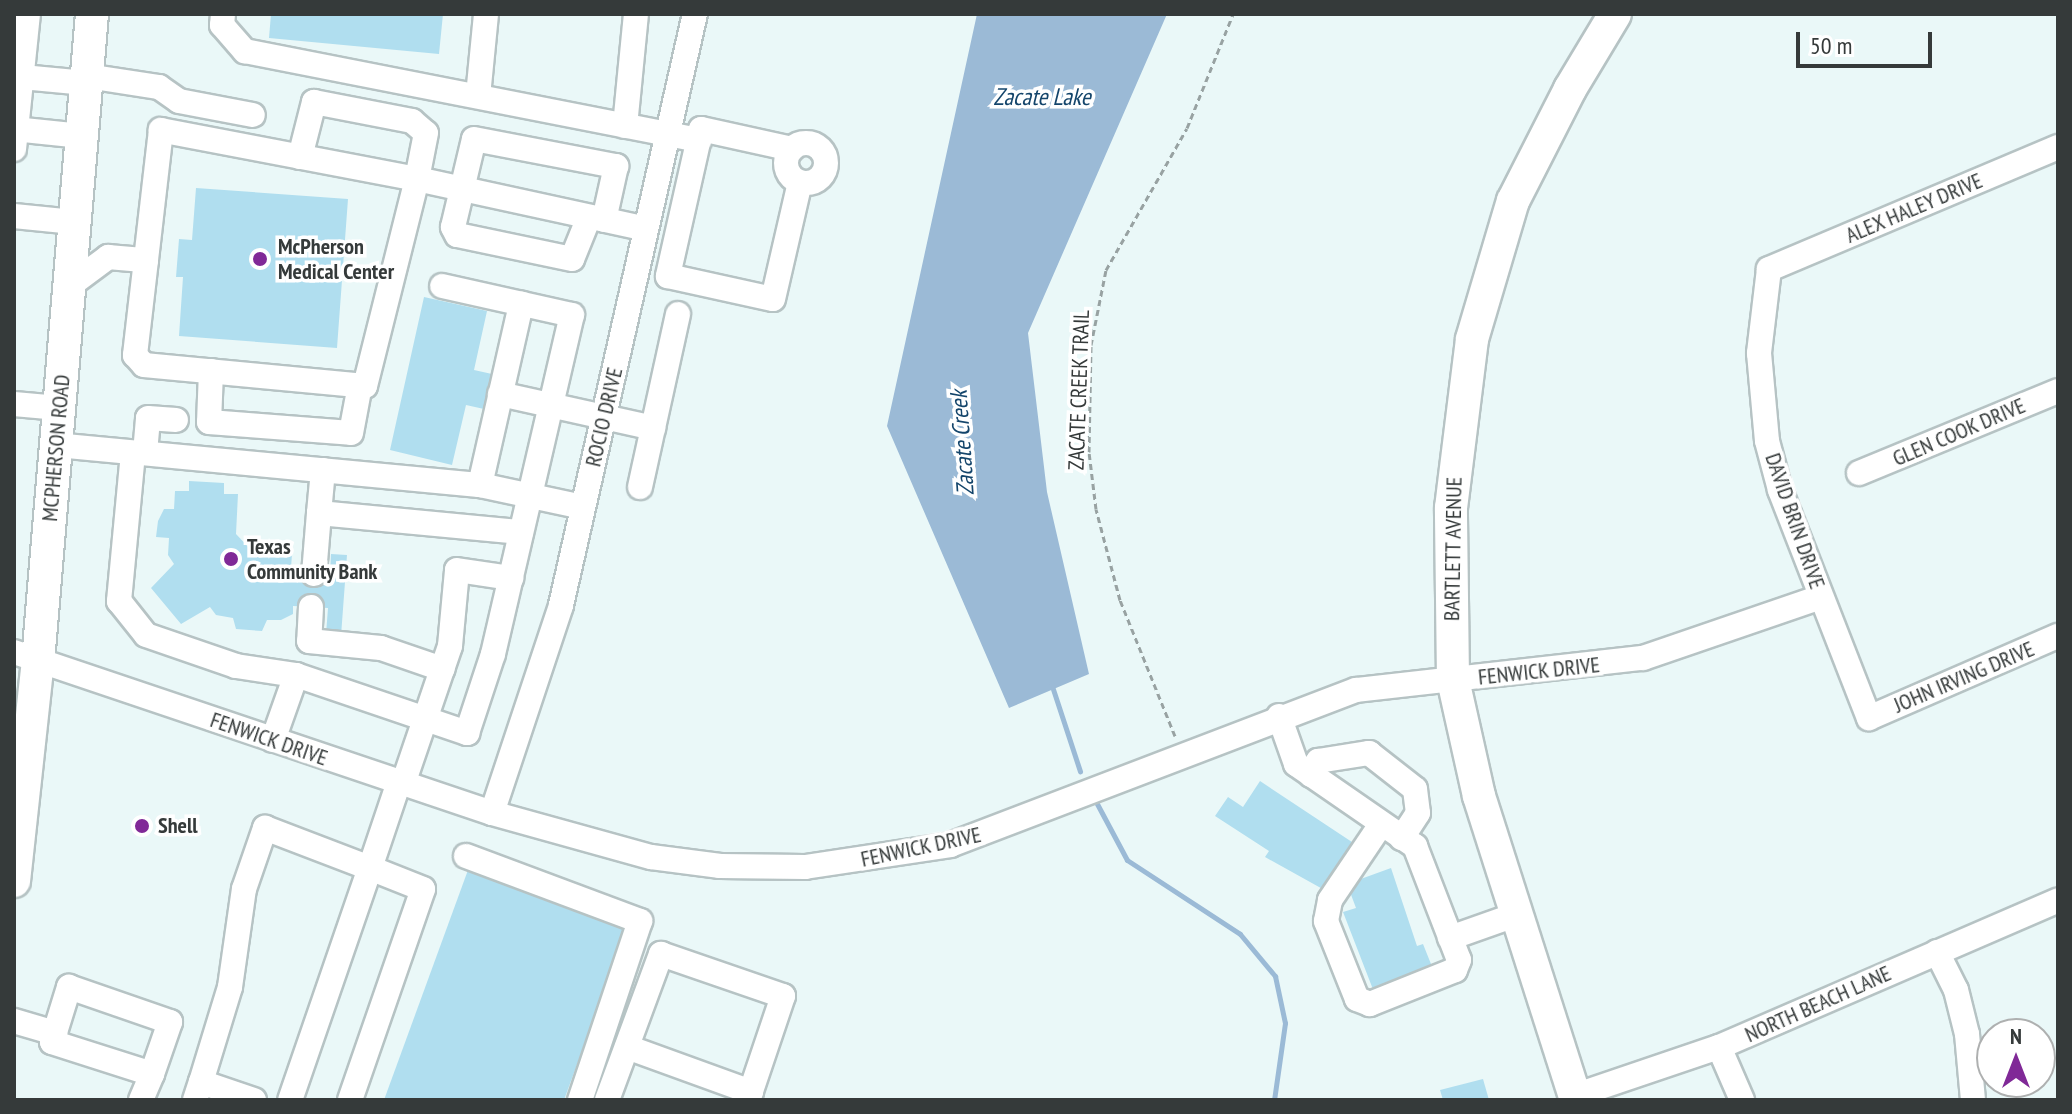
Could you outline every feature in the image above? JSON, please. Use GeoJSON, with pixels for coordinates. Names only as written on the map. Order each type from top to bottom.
{"type":"FeatureCollection","features":[{"type":"Feature","properties":{"kind":"main road","name":"MCPHERSON ROAD"},"geometry":{"type":"LineString","coordinates":[[14,881],[26,656],[56,445],[92,14]]}},
{"type":"Feature","properties":{"kind":"main road","name":"BARTLETT AVENUE"},"geometry":{"type":"LineString","coordinates":[[1575,1098],[1479,796],[1453,680],[1451,508],[1472,339],[1513,201],[1570,89],[1615,14]]}},
{"type":"Feature","properties":{"kind":"street"},"geometry":{"type":"LineString","coordinates":[[28,14],[15,136],[82,136]]}},
{"type":"Feature","properties":{"kind":"street"},"geometry":{"type":"LineString","coordinates":[[223,14],[222,25],[245,51],[699,140]]}},
{"type":"Feature","properties":{"kind":"street"},"geometry":{"type":"LineString","coordinates":[[625,126],[636,14]]}},
{"type":"Feature","properties":{"kind":"street","name":"ROCIO DRIVE"},"geometry":{"type":"LineString","coordinates":[[492,813],[534,696],[583,507],[695,14]]}},
{"type":"Feature","properties":{"kind":"street"},"geometry":{"type":"LineString","coordinates":[[478,96],[485,15]]}},
{"type":"Feature","properties":{"kind":"street"},"geometry":{"type":"LineString","coordinates":[[22,77],[159,87],[179,101],[253,115]]}},
{"type":"Feature","properties":{"kind":"street"},"geometry":{"type":"LineString","coordinates":[[300,157],[314,102],[412,121],[426,133],[417,179],[365,386],[144,365],[135,355],[161,130],[300,157],[417,179],[646,229]]}},
{"type":"Feature","properties":{"kind":"street"},"geometry":{"type":"LineString","coordinates":[[701,129],[792,149],[810,144],[824,156],[825,168],[818,179],[800,182],[773,299],[668,276],[701,129]]}},
{"type":"Feature","properties":{"kind":"street"},"geometry":{"type":"LineString","coordinates":[[474,139],[616,166],[597,219],[579,253],[563,259],[457,235],[453,227],[463,190],[474,139]]}},
{"type":"Feature","properties":{"kind":"street","name":"ALEX HALEY DRIVE"},"geometry":{"type":"LineString","coordinates":[[1769,269],[2058,147]]}},
{"type":"Feature","properties":{"kind":"street"},"geometry":{"type":"LineString","coordinates":[[792,149],[786,167],[800,182]]}},
{"type":"Feature","properties":{"kind":"street"},"geometry":{"type":"LineString","coordinates":[[14,216],[74,222]]}},
{"type":"Feature","properties":{"kind":"street"},"geometry":{"type":"LineString","coordinates":[[69,286],[108,257],[146,260]]}},
{"type":"Feature","properties":{"kind":"street","name":"DAVID BRIN DRIVE"},"geometry":{"type":"LineString","coordinates":[[1769,269],[1759,353],[1765,425],[1780,490],[1869,718]]}},
{"type":"Feature","properties":{"kind":"street"},"geometry":{"type":"LineString","coordinates":[[176,420],[137,417],[139,453],[119,601],[146,635],[236,666],[296,675],[467,733],[511,578],[572,315],[442,286]]}},
{"type":"Feature","properties":{"kind":"street"},"geometry":{"type":"LineString","coordinates":[[480,485],[521,304]]}},
{"type":"Feature","properties":{"kind":"street"},"geometry":{"type":"LineString","coordinates":[[640,487],[678,314]]}},
{"type":"Feature","properties":{"kind":"street"},"geometry":{"type":"LineString","coordinates":[[211,371],[209,422],[351,433],[360,385]]}},
{"type":"Feature","properties":{"kind":"street","name":"GLEN COOK DRIVE"},"geometry":{"type":"LineString","coordinates":[[1859,473],[2058,391]]}},
{"type":"Feature","properties":{"kind":"street"},"geometry":{"type":"LineString","coordinates":[[500,394],[653,428]]}},
{"type":"Feature","properties":{"kind":"street"},"geometry":{"type":"LineString","coordinates":[[14,404],[59,408]]}},
{"type":"Feature","properties":{"kind":"street"},"geometry":{"type":"LineString","coordinates":[[56,445],[480,485],[583,507]]}},
{"type":"Feature","properties":{"kind":"street"},"geometry":{"type":"LineString","coordinates":[[314,574],[323,470]]}},
{"type":"Feature","properties":{"kind":"street"},"geometry":{"type":"LineString","coordinates":[[319,513],[521,532]]}},
{"type":"Feature","properties":{"kind":"street"},"geometry":{"type":"LineString","coordinates":[[290,1100],[450,646],[457,570],[511,578]]}},
{"type":"Feature","properties":{"kind":"street","name":"FENWICK DRIVE"},"geometry":{"type":"LineString","coordinates":[[26,656],[492,813],[651,857],[720,866],[805,867],[893,857],[950,845],[1031,818],[1279,716],[1356,690],[1643,658],[1821,597]]}},
{"type":"Feature","properties":{"kind":"street"},"geometry":{"type":"LineString","coordinates":[[311,607],[309,641],[381,648],[442,669]]}},
{"type":"Feature","properties":{"kind":"street","name":"JOHN IRVING DRIVE"},"geometry":{"type":"LineString","coordinates":[[1869,718],[2058,636]]}},
{"type":"Feature","properties":{"kind":"street"},"geometry":{"type":"LineString","coordinates":[[273,740],[296,675]]}},
{"type":"Feature","properties":{"kind":"street"},"geometry":{"type":"LineString","coordinates":[[1279,716],[1296,764],[1311,775],[1391,832],[1415,846],[1459,960],[1455,970],[1370,1004],[1357,999],[1326,921],[1330,900],[1391,832],[1418,813],[1415,789],[1369,753],[1318,761],[1311,775]]}},
{"type":"Feature","properties":{"kind":"street"},"geometry":{"type":"LineString","coordinates":[[254,1100],[198,1091],[230,987],[244,889],[265,828],[423,889],[350,1100]]}},
{"type":"Feature","properties":{"kind":"street"},"geometry":{"type":"LineString","coordinates":[[466,856],[640,921],[580,1100]]}},
{"type":"Feature","properties":{"kind":"street","name":"NORTH BEACH LANE"},"geometry":{"type":"LineString","coordinates":[[1575,1098],[1719,1047],[2058,900]]}},
{"type":"Feature","properties":{"kind":"street"},"geometry":{"type":"LineString","coordinates":[[1450,938],[1515,915]]}},
{"type":"Feature","properties":{"kind":"street"},"geometry":{"type":"LineString","coordinates":[[1937,952],[1956,990],[1967,1034],[1973,1100]]}},
{"type":"Feature","properties":{"kind":"street"},"geometry":{"type":"LineString","coordinates":[[607,1100],[661,954],[783,996],[750,1096],[627,1047]]}},
{"type":"Feature","properties":{"kind":"street"},"geometry":{"type":"LineString","coordinates":[[141,1100],[154,1066],[170,1022],[69,987],[52,1042],[154,1066]]}},
{"type":"Feature","properties":{"kind":"street"},"geometry":{"type":"LineString","coordinates":[[14,1021],[55,1033]]}},
{"type":"Feature","properties":{"kind":"street"},"geometry":{"type":"LineString","coordinates":[[1719,1047],[1742,1100]]}},
{"type":"Feature","properties":{"kind":"path","name":"ZACATE CREEK TRAIL"},"geometry":{"type":"LineString","coordinates":[[1175,736],[1120,600],[1096,509],[1089,452],[1093,329],[1106,270],[1187,128],[1233,14]]}},
{"type":"Feature","properties":{"kind":"water","name":"Zacate Lake"},"geometry":{"type":"Polygon","coordinates":[[[977,14],[1167,14],[1028,333],[1047,492],[1089,674],[1009,708],[887,426],[977,14]]]}},
{"type":"Feature","properties":{"kind":"building"},"geometry":{"type":"Polygon","coordinates":[[[271,14],[443,14],[439,54],[269,38],[271,14]]]}},
{"type":"Feature","properties":{"kind":"building","name":"McPherson Medical Center"},"geometry":{"type":"Polygon","coordinates":[[[196,188],[348,199],[337,348],[179,336],[183,277],[176,277],[179,239],[192,240],[196,188]]]}},
{"type":"Feature","properties":{"kind":"building"},"geometry":{"type":"Polygon","coordinates":[[[424,297],[487,311],[474,370],[492,374],[484,409],[466,405],[452,465],[390,450],[424,297]]]}},
{"type":"Feature","properties":{"kind":"building","name":"Texas Community Bank"},"geometry":{"type":"Polygon","coordinates":[[[189,481],[224,483],[224,494],[238,494],[236,534],[252,551],[292,553],[291,569],[298,573],[330,576],[331,554],[347,555],[341,636],[326,634],[328,608],[293,606],[293,614],[281,620],[267,620],[262,631],[236,629],[233,618],[216,615],[210,607],[181,624],[151,588],[174,564],[168,555],[169,538],[156,537],[158,521],[164,509],[174,509],[175,491],[189,491],[189,481]]]}},
{"type":"Feature","properties":{"kind":"building"},"geometry":{"type":"Polygon","coordinates":[[[1260,781],[1358,846],[1328,892],[1265,857],[1269,851],[1215,816],[1228,797],[1243,807],[1260,781]]]}},
{"type":"Feature","properties":{"kind":"building"},"geometry":{"type":"Polygon","coordinates":[[[1391,868],[1417,946],[1423,944],[1433,969],[1374,992],[1343,912],[1356,908],[1347,884],[1391,868]]]}},
{"type":"Feature","properties":{"kind":"building"},"geometry":{"type":"Polygon","coordinates":[[[468,870],[627,928],[564,1100],[384,1100],[468,870]]]}},
{"type":"Feature","properties":{"kind":"building"},"geometry":{"type":"Polygon","coordinates":[[[1483,1079],[1489,1100],[1443,1100],[1440,1090],[1483,1079]]]}},
{"type":"Feature","properties":{"kind":"waterway","name":"Zacate Creek"},"geometry":{"type":"LineString","coordinates":[[1051,683],[1080,771]]}},
{"type":"Feature","properties":{"kind":"waterway","name":"Zacate Creek"},"geometry":{"type":"LineString","coordinates":[[1095,800],[1127,860],[1240,934],[1275,976],[1285,1023],[1274,1100]]}},
{"type":"Feature","properties":{"kind":"place","name":"McPherson Medical Center"},"geometry":{"type":"Point","coordinates":[260,259]}},
{"type":"Feature","properties":{"kind":"place","name":"Texas Community Bank"},"geometry":{"type":"Point","coordinates":[231,559]}},
{"type":"Feature","properties":{"kind":"place","name":"Shell"},"geometry":{"type":"Point","coordinates":[142,826]}}]}
